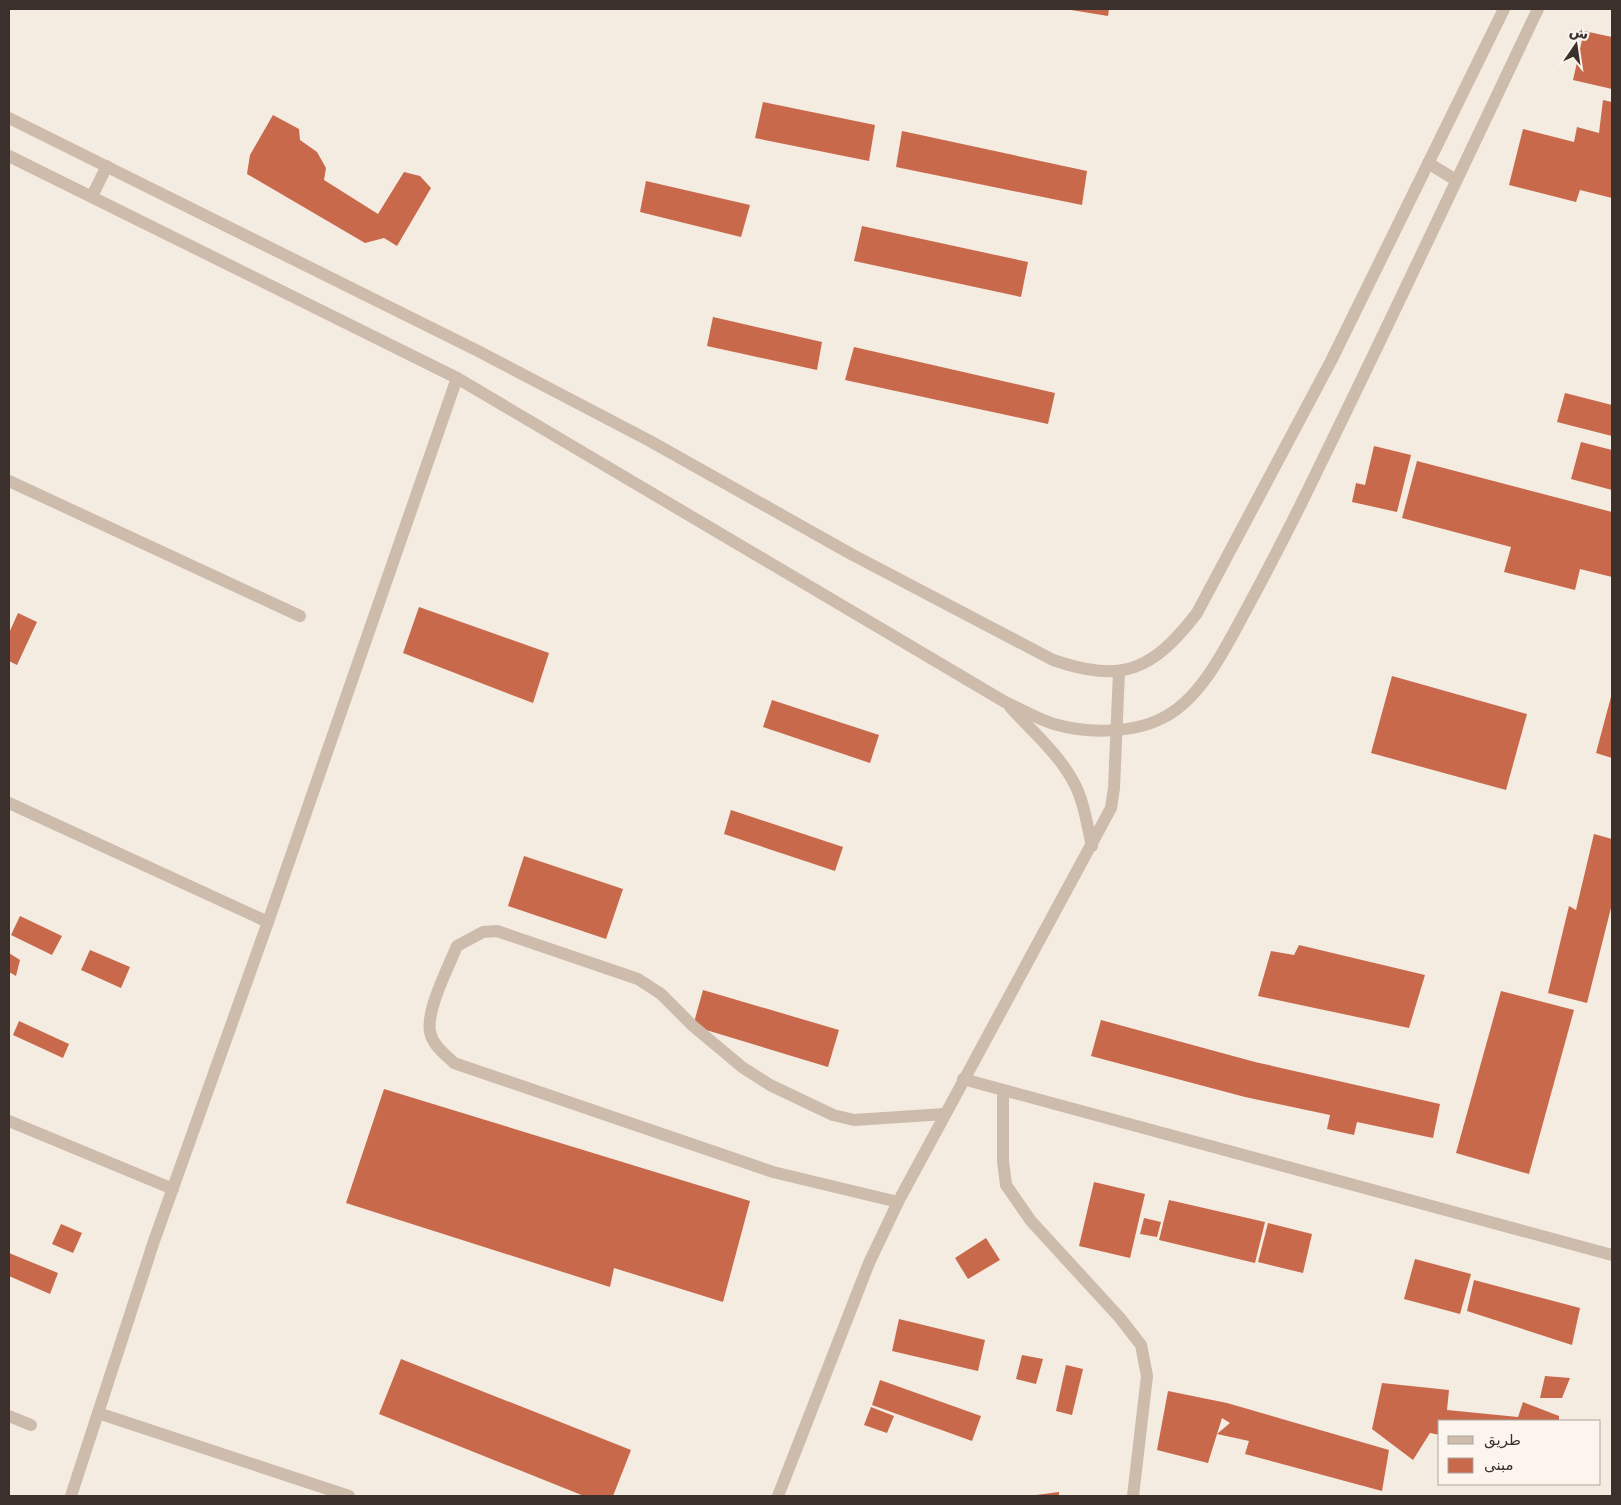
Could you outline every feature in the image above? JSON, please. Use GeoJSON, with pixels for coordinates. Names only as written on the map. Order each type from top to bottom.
{"type":"FeatureCollection","features":[{"type":"Feature","properties":{"kind":"street"},"geometry":{"type":"LineString","coordinates":[[9,118],[476,350],[650,441],[851,554],[1053,660],[1074,667],[1119,672],[1137,666],[1158,655],[1182,632],[1197,613],[1331,361],[1504,9]]}},
{"type":"Feature","properties":{"kind":"street"},"geometry":{"type":"LineString","coordinates":[[9,156],[457,378],[1006,702],[1052,724],[1076,729],[1116,731],[1147,724],[1168,716],[1186,702],[1201,684],[1228,643],[1278,551],[1366,372],[1538,9]]}},
{"type":"Feature","properties":{"kind":"street"},"geometry":{"type":"LineString","coordinates":[[1428,163],[1456,180]]}},
{"type":"Feature","properties":{"kind":"street"},"geometry":{"type":"LineString","coordinates":[[92,196],[107,166]]}},
{"type":"Feature","properties":{"kind":"street"},"geometry":{"type":"LineString","coordinates":[[71,1496],[173,1189],[457,378]]}},
{"type":"Feature","properties":{"kind":"street"},"geometry":{"type":"LineString","coordinates":[[9,481],[300,616]]}},
{"type":"Feature","properties":{"kind":"street"},"geometry":{"type":"LineString","coordinates":[[778,1496],[869,1263],[898,1202],[1111,808],[1114,788],[1119,672]]}},
{"type":"Feature","properties":{"kind":"street"},"geometry":{"type":"LineString","coordinates":[[1006,702],[1063,766],[1075,784],[1084,810],[1092,846]]}},
{"type":"Feature","properties":{"kind":"street"},"geometry":{"type":"LineString","coordinates":[[9,803],[268,922]]}},
{"type":"Feature","properties":{"kind":"street"},"geometry":{"type":"LineString","coordinates":[[898,1202],[773,1172],[454,1063],[439,1050],[430,1033],[431,1012],[457,946],[483,932],[496,931],[638,979],[661,994],[693,1026],[742,1067],[770,1085],[832,1115],[854,1120],[945,1114]]}},
{"type":"Feature","properties":{"kind":"street"},"geometry":{"type":"LineString","coordinates":[[963,1079],[1612,1255]]}},
{"type":"Feature","properties":{"kind":"street"},"geometry":{"type":"LineString","coordinates":[[1003,1090],[1003,1161],[1006,1185],[1031,1222],[1120,1318],[1141,1345],[1147,1376],[1133,1496]]}},
{"type":"Feature","properties":{"kind":"street"},"geometry":{"type":"LineString","coordinates":[[9,1121],[173,1189]]}},
{"type":"Feature","properties":{"kind":"street"},"geometry":{"type":"LineString","coordinates":[[98,1413],[348,1496]]}},
{"type":"Feature","properties":{"kind":"street"},"geometry":{"type":"LineString","coordinates":[[9,1416],[31,1425]]}},
{"type":"Feature","properties":{"kind":"building"},"geometry":{"type":"Polygon","coordinates":[[[1065,9],[1109,9],[1108,16],[1065,9]]]}},
{"type":"Feature","properties":{"kind":"building"},"geometry":{"type":"Polygon","coordinates":[[[1584,31],[1612,37],[1612,89],[1573,80],[1584,31]]]}},
{"type":"Feature","properties":{"kind":"building"},"geometry":{"type":"Polygon","coordinates":[[[1603,100],[1612,102],[1612,198],[1580,190],[1576,202],[1509,185],[1523,129],[1574,142],[1577,127],[1599,133],[1603,100]]]}},
{"type":"Feature","properties":{"kind":"building"},"geometry":{"type":"Polygon","coordinates":[[[763,102],[875,125],[869,161],[755,138],[763,102]]]}},
{"type":"Feature","properties":{"kind":"building"},"geometry":{"type":"Polygon","coordinates":[[[273,115],[299,129],[300,140],[317,152],[326,168],[324,180],[378,214],[404,172],[420,176],[431,188],[397,246],[384,238],[365,243],[247,174],[250,155],[273,115]]]}},
{"type":"Feature","properties":{"kind":"building"},"geometry":{"type":"Polygon","coordinates":[[[902,131],[1087,171],[1082,205],[896,167],[902,131]]]}},
{"type":"Feature","properties":{"kind":"building"},"geometry":{"type":"Polygon","coordinates":[[[646,181],[750,205],[741,237],[640,212],[646,181]]]}},
{"type":"Feature","properties":{"kind":"building"},"geometry":{"type":"Polygon","coordinates":[[[862,226],[1028,262],[1021,297],[854,261],[862,226]]]}},
{"type":"Feature","properties":{"kind":"building"},"geometry":{"type":"Polygon","coordinates":[[[713,317],[822,342],[817,370],[707,346],[713,317]]]}},
{"type":"Feature","properties":{"kind":"building"},"geometry":{"type":"Polygon","coordinates":[[[854,347],[1055,393],[1048,424],[845,380],[854,347]]]}},
{"type":"Feature","properties":{"kind":"building"},"geometry":{"type":"Polygon","coordinates":[[[1565,393],[1612,405],[1612,436],[1557,422],[1565,393]]]}},
{"type":"Feature","properties":{"kind":"building"},"geometry":{"type":"Polygon","coordinates":[[[1581,442],[1612,450],[1612,490],[1571,479],[1581,442]]]}},
{"type":"Feature","properties":{"kind":"building"},"geometry":{"type":"Polygon","coordinates":[[[1374,446],[1411,455],[1397,512],[1352,502],[1356,483],[1365,485],[1374,446]]]}},
{"type":"Feature","properties":{"kind":"building"},"geometry":{"type":"Polygon","coordinates":[[[1417,461],[1612,512],[1612,577],[1580,569],[1575,590],[1504,572],[1511,547],[1402,518],[1417,461]]]}},
{"type":"Feature","properties":{"kind":"building"},"geometry":{"type":"Polygon","coordinates":[[[419,607],[549,653],[533,703],[403,653],[419,607]]]}},
{"type":"Feature","properties":{"kind":"building"},"geometry":{"type":"Polygon","coordinates":[[[18,613],[37,622],[17,665],[9,661],[9,633],[18,613]]]}},
{"type":"Feature","properties":{"kind":"building"},"geometry":{"type":"Polygon","coordinates":[[[1392,676],[1527,714],[1506,790],[1371,753],[1392,676]]]}},
{"type":"Feature","properties":{"kind":"building"},"geometry":{"type":"Polygon","coordinates":[[[1612,693],[1612,758],[1596,753],[1612,693]]]}},
{"type":"Feature","properties":{"kind":"building"},"geometry":{"type":"Polygon","coordinates":[[[772,700],[879,735],[870,763],[763,727],[772,700]]]}},
{"type":"Feature","properties":{"kind":"building"},"geometry":{"type":"Polygon","coordinates":[[[731,810],[843,847],[835,871],[724,834],[731,810]]]}},
{"type":"Feature","properties":{"kind":"building"},"geometry":{"type":"Polygon","coordinates":[[[1594,834],[1612,839],[1612,904],[1587,1003],[1548,993],[1569,906],[1576,910],[1594,834]]]}},
{"type":"Feature","properties":{"kind":"building"},"geometry":{"type":"Polygon","coordinates":[[[524,856],[623,889],[606,939],[508,906],[524,856]]]}},
{"type":"Feature","properties":{"kind":"building"},"geometry":{"type":"Polygon","coordinates":[[[20,916],[62,936],[52,955],[11,935],[20,916]]]}},
{"type":"Feature","properties":{"kind":"building"},"geometry":{"type":"Polygon","coordinates":[[[1299,945],[1425,975],[1409,1028],[1258,996],[1271,951],[1294,955],[1299,945]]]}},
{"type":"Feature","properties":{"kind":"building"},"geometry":{"type":"Polygon","coordinates":[[[90,950],[130,967],[121,988],[81,970],[90,950]]]}},
{"type":"Feature","properties":{"kind":"building"},"geometry":{"type":"Polygon","coordinates":[[[9,953],[20,960],[16,976],[9,972],[9,953]]]}},
{"type":"Feature","properties":{"kind":"building"},"geometry":{"type":"Polygon","coordinates":[[[703,990],[839,1030],[828,1067],[693,1026],[703,990]]]}},
{"type":"Feature","properties":{"kind":"building"},"geometry":{"type":"Polygon","coordinates":[[[1501,991],[1574,1010],[1529,1174],[1456,1153],[1501,991]]]}},
{"type":"Feature","properties":{"kind":"building"},"geometry":{"type":"Polygon","coordinates":[[[1101,1020],[1255,1062],[1440,1104],[1433,1138],[1357,1122],[1354,1135],[1327,1129],[1330,1115],[1245,1097],[1091,1056],[1101,1020]]]}},
{"type":"Feature","properties":{"kind":"building"},"geometry":{"type":"Polygon","coordinates":[[[19,1021],[69,1044],[63,1058],[13,1035],[19,1021]]]}},
{"type":"Feature","properties":{"kind":"building"},"geometry":{"type":"Polygon","coordinates":[[[384,1089],[750,1201],[723,1302],[614,1268],[610,1287],[346,1203],[384,1089]]]}},
{"type":"Feature","properties":{"kind":"building"},"geometry":{"type":"Polygon","coordinates":[[[1094,1182],[1145,1194],[1130,1258],[1079,1246],[1094,1182]]]}},
{"type":"Feature","properties":{"kind":"building"},"geometry":{"type":"Polygon","coordinates":[[[1169,1200],[1265,1222],[1255,1263],[1159,1240],[1169,1200]]]}},
{"type":"Feature","properties":{"kind":"building"},"geometry":{"type":"Polygon","coordinates":[[[1144,1218],[1161,1222],[1157,1237],[1140,1234],[1144,1218]]]}},
{"type":"Feature","properties":{"kind":"building"},"geometry":{"type":"Polygon","coordinates":[[[1268,1223],[1312,1234],[1303,1273],[1258,1262],[1268,1223]]]}},
{"type":"Feature","properties":{"kind":"building"},"geometry":{"type":"Polygon","coordinates":[[[61,1224],[82,1233],[73,1253],[52,1244],[61,1224]]]}},
{"type":"Feature","properties":{"kind":"building"},"geometry":{"type":"Polygon","coordinates":[[[986,1238],[1000,1260],[968,1279],[955,1258],[986,1238]]]}},
{"type":"Feature","properties":{"kind":"building"},"geometry":{"type":"Polygon","coordinates":[[[9,1253],[58,1273],[50,1294],[9,1276],[9,1253]]]}},
{"type":"Feature","properties":{"kind":"building"},"geometry":{"type":"Polygon","coordinates":[[[1415,1259],[1471,1274],[1460,1314],[1404,1299],[1415,1259]]]}},
{"type":"Feature","properties":{"kind":"building"},"geometry":{"type":"Polygon","coordinates":[[[1474,1280],[1580,1308],[1572,1345],[1467,1311],[1474,1280]]]}},
{"type":"Feature","properties":{"kind":"building"},"geometry":{"type":"Polygon","coordinates":[[[899,1319],[985,1340],[978,1371],[892,1351],[899,1319]]]}},
{"type":"Feature","properties":{"kind":"building"},"geometry":{"type":"Polygon","coordinates":[[[1022,1355],[1043,1359],[1036,1384],[1016,1379],[1022,1355]]]}},
{"type":"Feature","properties":{"kind":"building"},"geometry":{"type":"Polygon","coordinates":[[[401,1359],[631,1450],[613,1496],[584,1496],[379,1414],[401,1359]]]}},
{"type":"Feature","properties":{"kind":"building"},"geometry":{"type":"Polygon","coordinates":[[[1066,1365],[1083,1369],[1072,1415],[1056,1411],[1066,1365]]]}},
{"type":"Feature","properties":{"kind":"building"},"geometry":{"type":"Polygon","coordinates":[[[1545,1376],[1570,1378],[1562,1398],[1540,1398],[1545,1376]]]}},
{"type":"Feature","properties":{"kind":"building"},"geometry":{"type":"Polygon","coordinates":[[[880,1380],[981,1416],[972,1441],[872,1405],[880,1380]]]}},
{"type":"Feature","properties":{"kind":"building"},"geometry":{"type":"Polygon","coordinates":[[[1382,1383],[1449,1390],[1447,1410],[1518,1417],[1523,1402],[1559,1416],[1559,1420],[1438,1420],[1438,1435],[1430,1433],[1413,1460],[1372,1429],[1382,1383]]]}},
{"type":"Feature","properties":{"kind":"building"},"geometry":{"type":"Polygon","coordinates":[[[1168,1391],[1227,1403],[1389,1450],[1382,1491],[1245,1454],[1249,1441],[1217,1434],[1208,1463],[1157,1450],[1168,1391]],[[1222,1418],[1217,1434],[1230,1423],[1222,1418]]]}},
{"type":"Feature","properties":{"kind":"building"},"geometry":{"type":"Polygon","coordinates":[[[871,1407],[894,1416],[887,1433],[864,1425],[871,1407]]]}},
{"type":"Feature","properties":{"kind":"building"},"geometry":{"type":"Polygon","coordinates":[[[1059,1492],[1059,1496],[1036,1496],[1036,1495],[1059,1492]]]}}]}
